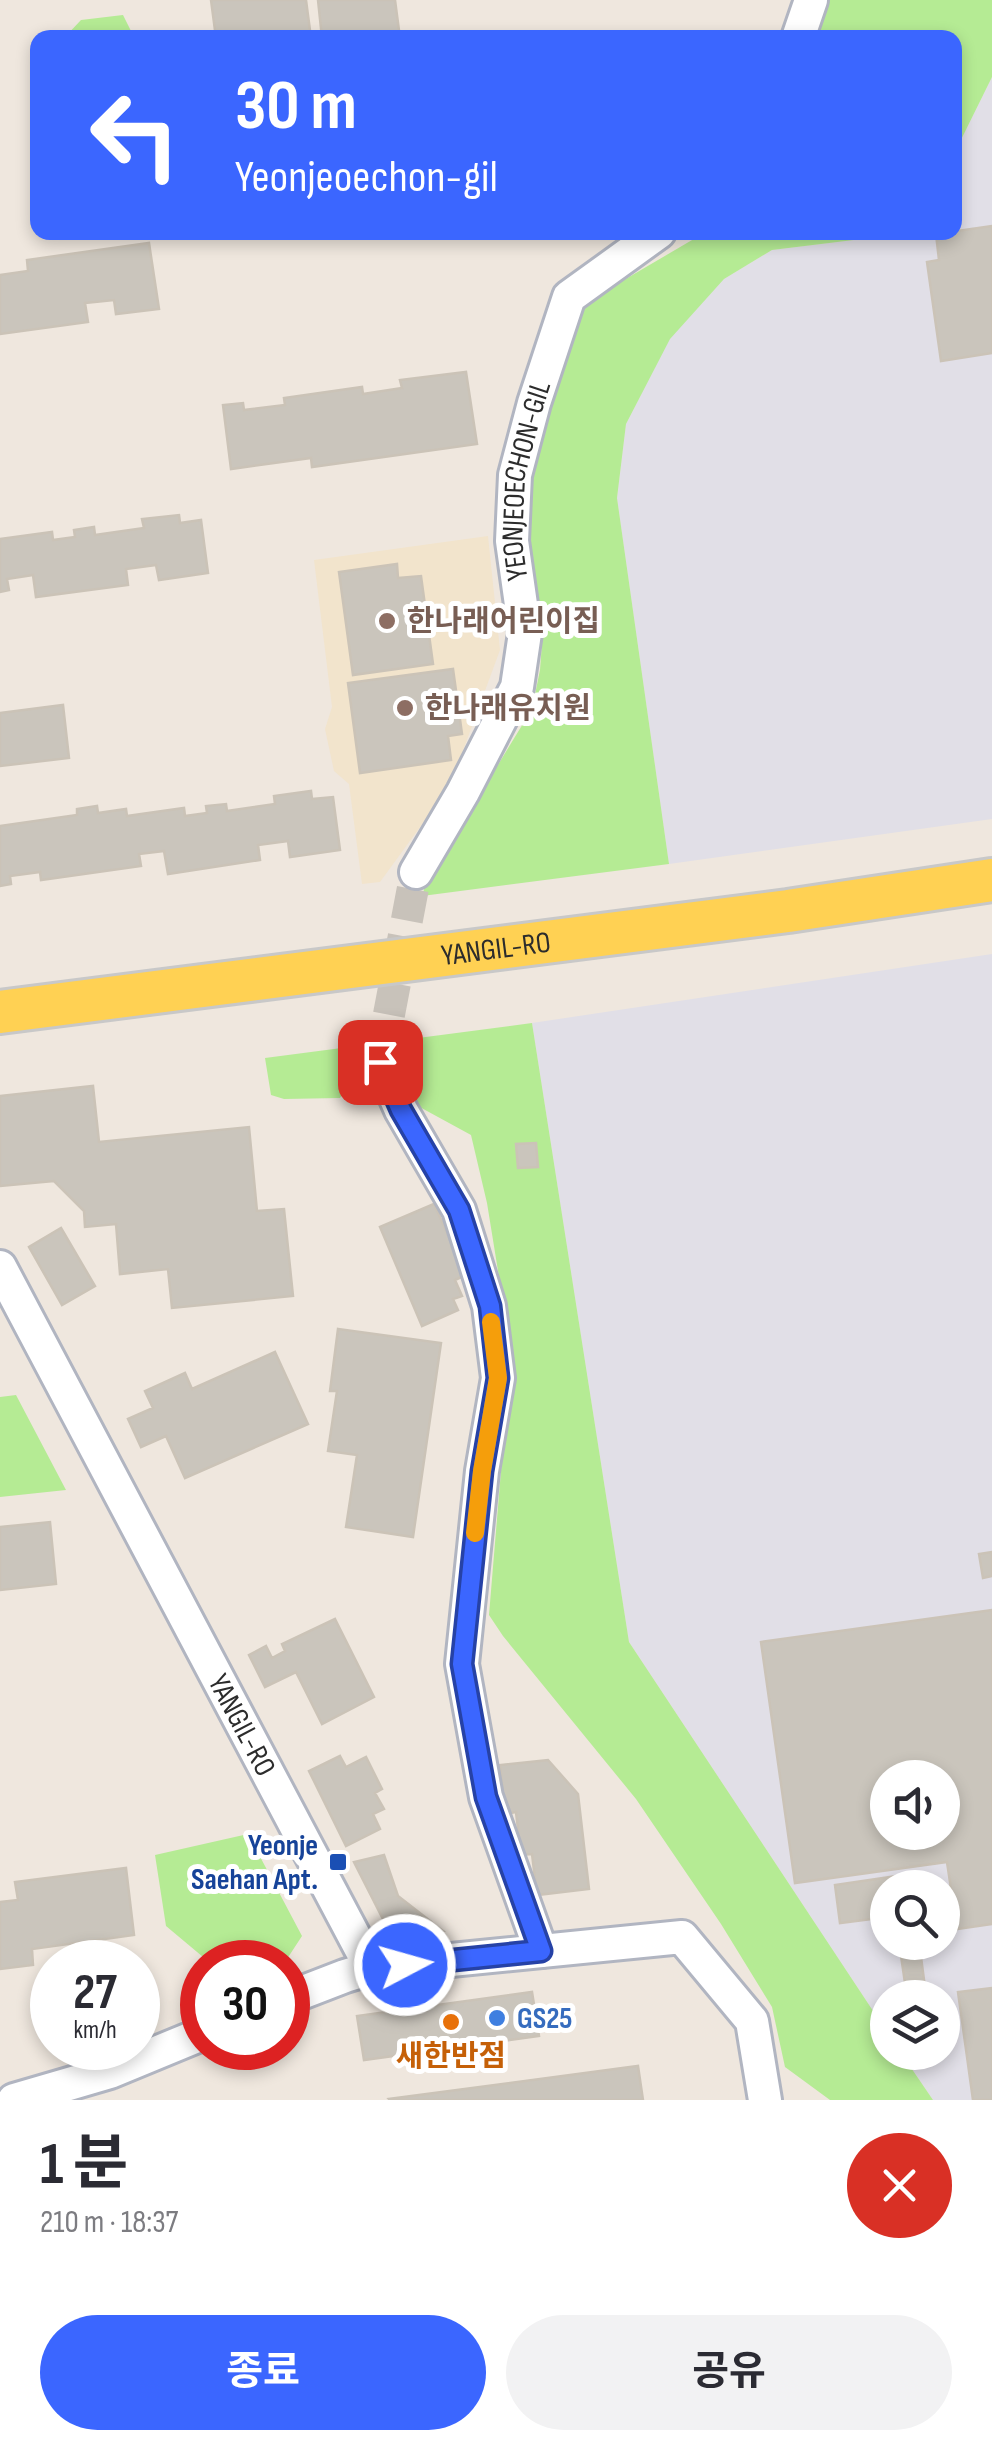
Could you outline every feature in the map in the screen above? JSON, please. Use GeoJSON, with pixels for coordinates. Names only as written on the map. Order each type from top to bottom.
{"type":"FeatureCollection","features":[{"type":"Feature","properties":{"kind":"main road","name":"YANGIL-RO"},"geometry":{"type":"LineString","coordinates":[[0,1012],[788,911],[992,880]]}},
{"type":"Feature","properties":{"kind":"street"},"geometry":{"type":"LineString","coordinates":[[801,30],[811,0]]}},
{"type":"Feature","properties":{"kind":"street","name":"YEONJEOECHON-GIL"},"geometry":{"type":"LineString","coordinates":[[416,872],[517,687],[525,632],[512,541],[516,475],[534,403],[568,298],[648,240]]}},
{"type":"Feature","properties":{"kind":"street"},"geometry":{"type":"LineString","coordinates":[[380,1062],[401,1110],[459,1210],[490,1306],[498,1378],[482,1471],[462,1664],[486,1797],[541,1951]]}},
{"type":"Feature","properties":{"kind":"street","name":"YANGIL-RO"},"geometry":{"type":"LineString","coordinates":[[0,1268],[371,1968]]}},
{"type":"Feature","properties":{"kind":"street"},"geometry":{"type":"LineString","coordinates":[[310,1990],[371,1968],[682,1937],[752,2021],[765,2100]]}},
{"type":"Feature","properties":{"kind":"street"},"geometry":{"type":"LineString","coordinates":[[14,2100],[110,2072],[180,2043]]}},
{"type":"Feature","properties":{"kind":"shaded area"},"geometry":{"type":"Polygon","coordinates":[[[992,77],[992,819],[669,864],[617,498],[626,424],[670,338],[724,279],[772,250],[854,240],[962,240],[962,138],[992,77]]]}},
{"type":"Feature","properties":{"kind":"shaded area"},"geometry":{"type":"Polygon","coordinates":[[[488,536],[500,650],[450,786],[380,882],[362,884],[349,784],[334,771],[325,729],[332,707],[314,560],[488,536]]]}},
{"type":"Feature","properties":{"kind":"shaded area"},"geometry":{"type":"Polygon","coordinates":[[[992,954],[992,2100],[933,2100],[913,2070],[960,2070],[960,1980],[870,1980],[870,2006],[629,1642],[532,1023],[992,954]]]}},
{"type":"Feature","properties":{"kind":"green space"},"geometry":{"type":"Polygon","coordinates":[[[828,0],[992,0],[992,77],[962,138],[962,30],[815,30],[828,0]]]}},
{"type":"Feature","properties":{"kind":"green space"},"geometry":{"type":"Polygon","coordinates":[[[123,15],[130,30],[72,30],[81,20],[123,15]]]}},
{"type":"Feature","properties":{"kind":"green space"},"geometry":{"type":"Polygon","coordinates":[[[692,240],[854,240],[772,250],[724,279],[670,339],[626,424],[617,498],[669,864],[422,896],[432,864],[532,709],[543,629],[522,509],[541,430],[583,304],[692,240]]]}},
{"type":"Feature","properties":{"kind":"green space"},"geometry":{"type":"Polygon","coordinates":[[[532,1023],[629,1642],[870,2006],[870,2070],[913,2070],[933,2100],[830,2100],[785,2067],[772,2007],[721,1924],[636,1799],[489,1615],[511,1351],[487,1203],[471,1135],[416,1105],[405,1085],[404,1055],[363,1059],[340,1098],[284,1099],[271,1095],[265,1058],[532,1023]]]}},
{"type":"Feature","properties":{"kind":"green space"},"geometry":{"type":"Polygon","coordinates":[[[16,1395],[66,1490],[0,1497],[0,1397],[16,1395]]]}},
{"type":"Feature","properties":{"kind":"green space"},"geometry":{"type":"Polygon","coordinates":[[[248,1834],[302,1936],[299,1940],[183,1940],[166,1926],[155,1855],[248,1834]]]}},
{"type":"Feature","properties":{"kind":"building"},"geometry":{"type":"Polygon","coordinates":[[[211,0],[306,0],[310,30],[215,30],[211,0]]]}},
{"type":"Feature","properties":{"kind":"building"},"geometry":{"type":"Polygon","coordinates":[[[318,0],[395,0],[399,30],[321,30],[318,0]]]}},
{"type":"Feature","properties":{"kind":"building"},"geometry":{"type":"Polygon","coordinates":[[[992,226],[992,353],[941,361],[927,262],[939,260],[937,240],[962,240],[962,230],[992,226]]]}},
{"type":"Feature","properties":{"kind":"building"},"geometry":{"type":"Polygon","coordinates":[[[149,243],[159,309],[116,314],[114,300],[85,303],[88,322],[0,334],[0,275],[28,271],[27,260],[149,243]]]}},
{"type":"Feature","properties":{"kind":"building"},"geometry":{"type":"Polygon","coordinates":[[[466,372],[477,444],[312,467],[311,458],[231,469],[223,405],[243,403],[244,410],[285,405],[284,398],[362,387],[363,394],[402,388],[400,380],[466,372]]]}},
{"type":"Feature","properties":{"kind":"building"},"geometry":{"type":"Polygon","coordinates":[[[179,515],[180,523],[201,520],[208,573],[159,580],[156,565],[126,569],[128,585],[36,597],[33,575],[7,579],[9,590],[0,592],[0,539],[52,532],[53,540],[75,537],[74,530],[94,527],[95,535],[144,528],[142,519],[179,515]]]}},
{"type":"Feature","properties":{"kind":"building","name":"한나래어린이집"},"geometry":{"type":"Polygon","coordinates":[[[397,564],[398,578],[421,576],[433,664],[353,675],[339,572],[397,564]]]}},
{"type":"Feature","properties":{"kind":"building","name":"한나래유치원"},"geometry":{"type":"Polygon","coordinates":[[[453,669],[462,734],[448,736],[451,760],[360,773],[348,683],[453,669]]]}},
{"type":"Feature","properties":{"kind":"building"},"geometry":{"type":"Polygon","coordinates":[[[63,705],[69,758],[0,766],[0,713],[63,705]]]}},
{"type":"Feature","properties":{"kind":"building"},"geometry":{"type":"Polygon","coordinates":[[[311,791],[312,799],[333,797],[340,850],[290,857],[288,841],[258,845],[260,860],[168,874],[164,851],[139,854],[141,866],[41,880],[40,872],[10,876],[11,884],[0,886],[0,826],[77,815],[77,809],[97,806],[98,813],[126,809],[127,816],[184,808],[185,816],[207,813],[206,806],[226,804],[227,811],[275,804],[274,796],[311,791]]]}},
{"type":"Feature","properties":{"kind":"building"},"geometry":{"type":"Polygon","coordinates":[[[93,1086],[99,1142],[249,1127],[257,1211],[284,1209],[293,1296],[172,1308],[168,1269],[120,1274],[116,1224],[85,1227],[84,1211],[54,1181],[0,1186],[0,1096],[93,1086]]]}},
{"type":"Feature","properties":{"kind":"building"},"geometry":{"type":"Polygon","coordinates":[[[536,1143],[538,1167],[518,1168],[516,1144],[536,1143]]]}},
{"type":"Feature","properties":{"kind":"building"},"geometry":{"type":"Polygon","coordinates":[[[434,1204],[466,1275],[455,1280],[462,1296],[453,1299],[458,1310],[422,1326],[380,1227],[434,1204]]]}},
{"type":"Feature","properties":{"kind":"building"},"geometry":{"type":"Polygon","coordinates":[[[61,1228],[95,1286],[62,1305],[29,1247],[61,1228]]]}},
{"type":"Feature","properties":{"kind":"building"},"geometry":{"type":"Polygon","coordinates":[[[338,1329],[441,1343],[413,1537],[346,1527],[357,1455],[328,1451],[337,1391],[330,1391],[338,1329]]]}},
{"type":"Feature","properties":{"kind":"building"},"geometry":{"type":"Polygon","coordinates":[[[275,1352],[308,1424],[185,1478],[166,1436],[141,1447],[128,1419],[153,1408],[145,1391],[185,1373],[192,1389],[275,1352]]]}},
{"type":"Feature","properties":{"kind":"building"},"geometry":{"type":"Polygon","coordinates":[[[50,1522],[56,1584],[0,1590],[0,1527],[50,1522]]]}},
{"type":"Feature","properties":{"kind":"building"},"geometry":{"type":"Polygon","coordinates":[[[992,1552],[992,1576],[983,1578],[979,1554],[992,1552]]]}},
{"type":"Feature","properties":{"kind":"building"},"geometry":{"type":"Polygon","coordinates":[[[992,1610],[992,1924],[960,1929],[960,1870],[948,1870],[947,1862],[795,1883],[761,1642],[992,1610]]]}},
{"type":"Feature","properties":{"kind":"building"},"geometry":{"type":"Polygon","coordinates":[[[335,1619],[374,1697],[322,1724],[296,1672],[265,1687],[249,1655],[266,1646],[272,1658],[285,1651],[282,1644],[335,1619]]]}},
{"type":"Feature","properties":{"kind":"building"},"geometry":{"type":"Polygon","coordinates":[[[340,1756],[346,1767],[366,1757],[382,1789],[375,1793],[384,1809],[373,1814],[380,1829],[346,1846],[309,1771],[340,1756]]]}},
{"type":"Feature","properties":{"kind":"building"},"geometry":{"type":"Polygon","coordinates":[[[548,1760],[578,1794],[589,1889],[537,1895],[532,1854],[521,1855],[516,1812],[505,1814],[500,1765],[548,1760]]]}},
{"type":"Feature","properties":{"kind":"building"},"geometry":{"type":"Polygon","coordinates":[[[384,1855],[398,1896],[443,1931],[396,1939],[354,1862],[384,1855]]]}},
{"type":"Feature","properties":{"kind":"building"},"geometry":{"type":"Polygon","coordinates":[[[126,1868],[134,1935],[98,1940],[30,1940],[30,1965],[0,1969],[0,1902],[18,1900],[15,1882],[126,1868]]]}},
{"type":"Feature","properties":{"kind":"building"},"geometry":{"type":"Polygon","coordinates":[[[870,1880],[870,1919],[840,1923],[835,1885],[870,1880]]]}},
{"type":"Feature","properties":{"kind":"building"},"geometry":{"type":"Polygon","coordinates":[[[902,1960],[921,1960],[924,1980],[905,1980],[902,1960]]]}},
{"type":"Feature","properties":{"kind":"building"},"geometry":{"type":"Polygon","coordinates":[[[992,1988],[992,2100],[973,2100],[960,1992],[992,1988]]]}},
{"type":"Feature","properties":{"kind":"building"},"geometry":{"type":"Polygon","coordinates":[[[532,1992],[539,2036],[364,2060],[357,2016],[532,1992]]]}},
{"type":"Feature","properties":{"kind":"building"},"geometry":{"type":"Polygon","coordinates":[[[638,2066],[643,2100],[389,2099],[638,2066]]]}},
{"type":"Feature","properties":{"kind":"tunnel"},"geometry":{"type":"LineString","coordinates":[[380,1062],[416,872]]}},
{"type":"Feature","properties":{"kind":"slow traffic"},"geometry":{"type":"LineString","coordinates":[[475,1533],[498,1378],[491,1322]]}},
{"type":"Feature","properties":{"kind":"place","name":"한나래어린이집"},"geometry":{"type":"Point","coordinates":[387,621]}},
{"type":"Feature","properties":{"kind":"place","name":"한나래유치원"},"geometry":{"type":"Point","coordinates":[405,708]}},
{"type":"Feature","properties":{"kind":"place","name":"Yeonje Saehan Apt."},"geometry":{"type":"Point","coordinates":[338,1862]}},
{"type":"Feature","properties":{"kind":"place","name":"GS25"},"geometry":{"type":"Point","coordinates":[497,2018]}},
{"type":"Feature","properties":{"kind":"place","name":"새한반점"},"geometry":{"type":"Point","coordinates":[451,2022]}},
{"type":"Feature","properties":{"kind":"route"},"geometry":{"type":"LineString","coordinates":[[380,1062],[401,1110],[459,1210],[490,1306],[498,1378],[482,1471],[462,1664],[486,1797],[541,1951],[405,1965]]}}]}
